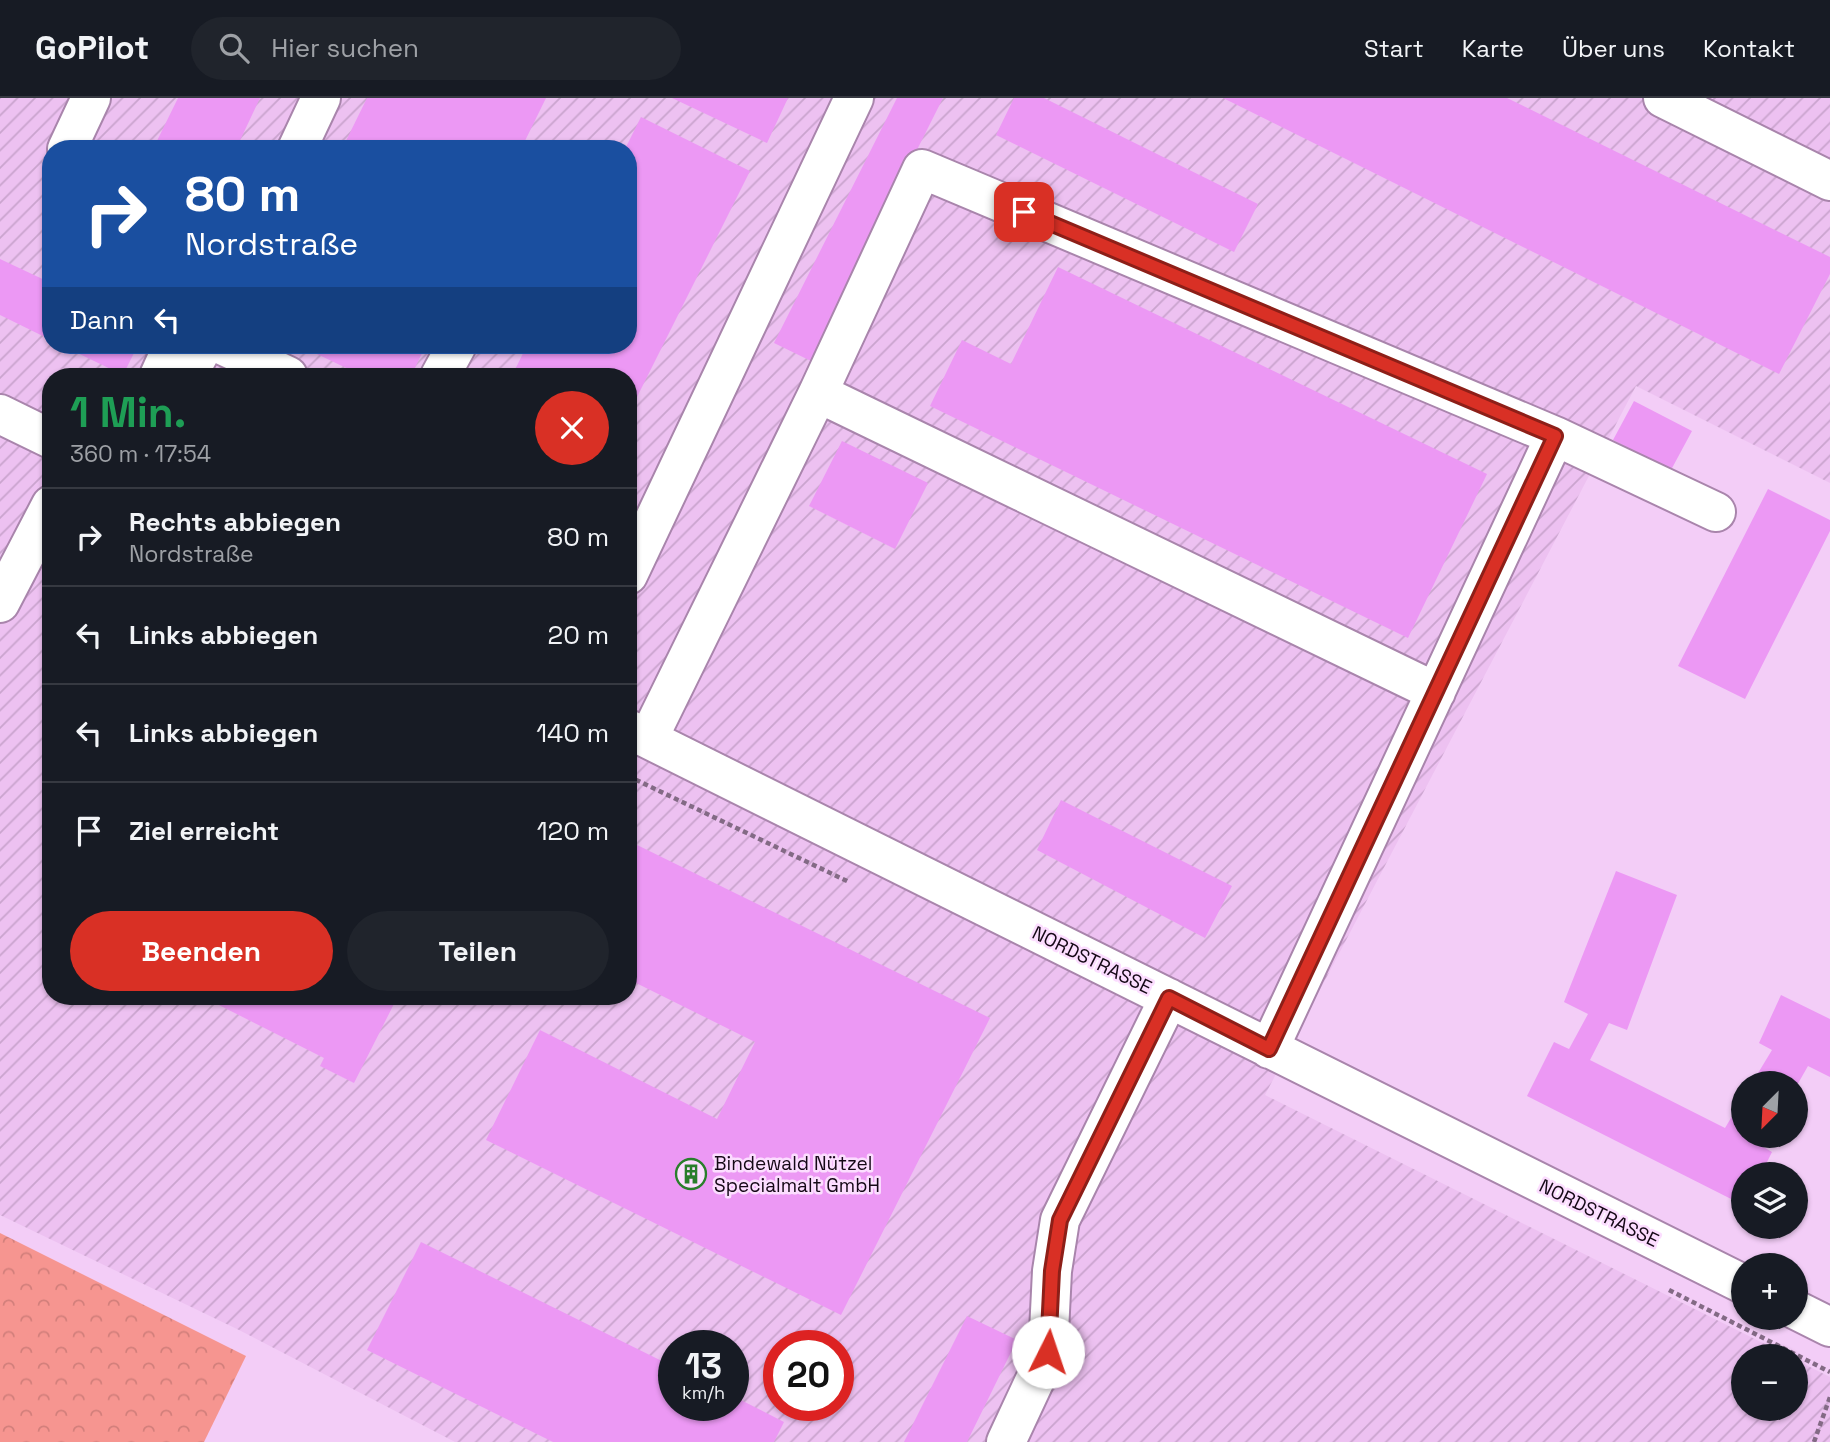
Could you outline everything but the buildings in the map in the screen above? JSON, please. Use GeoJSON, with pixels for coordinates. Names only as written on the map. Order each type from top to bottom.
{"type":"FeatureCollection","features":[{"type":"Feature","properties":{"kind":"street"},"geometry":{"type":"LineString","coordinates":[[71,140],[91,98]]}},
{"type":"Feature","properties":{"kind":"street"},"geometry":{"type":"LineString","coordinates":[[301,140],[321,98]]}},
{"type":"Feature","properties":{"kind":"street"},"geometry":{"type":"LineString","coordinates":[[637,556],[854,98]]}},
{"type":"Feature","properties":{"kind":"street"},"geometry":{"type":"LineString","coordinates":[[1663,98],[1830,181]]}},
{"type":"Feature","properties":{"kind":"street"},"geometry":{"type":"LineString","coordinates":[[638,734],[818,393],[922,169],[1555,436],[1716,512]]}},
{"type":"Feature","properties":{"kind":"street"},"geometry":{"type":"LineString","coordinates":[[241,354],[271,368]]}},
{"type":"Feature","properties":{"kind":"street"},"geometry":{"type":"LineString","coordinates":[[818,393],[1436,692]]}},
{"type":"Feature","properties":{"kind":"street"},"geometry":{"type":"LineString","coordinates":[[0,414],[42,435]]}},
{"type":"Feature","properties":{"kind":"street"},"geometry":{"type":"LineString","coordinates":[[1269,1049],[1555,436]]}},
{"type":"Feature","properties":{"kind":"street"},"geometry":{"type":"LineString","coordinates":[[0,603],[42,522]]}},
{"type":"Feature","properties":{"kind":"street","name":"NORDSTRASSE"},"geometry":{"type":"LineString","coordinates":[[638,734],[1731,1278]]}},
{"type":"Feature","properties":{"kind":"street"},"geometry":{"type":"LineString","coordinates":[[1006,1442],[1048,1352],[1052,1271],[1060,1220],[1169,998]]}},
{"type":"Feature","properties":{"kind":"path"},"geometry":{"type":"LineString","coordinates":[[1814,1442],[1830,1397]]}},
{"type":"Feature","properties":{"kind":"shaded area"},"geometry":{"type":"Polygon","coordinates":[[[0,98],[1830,98],[1830,483],[1636,386],[1265,1095],[1731,1327],[1731,1330],[1737,1330],[1765,1344],[1731,1344],[1731,1421],[1808,1421],[1808,1366],[1830,1377],[1830,1442],[455,1442],[239,1330],[0,1215],[0,98]]]}},
{"type":"Feature","properties":{"kind":"green space"},"geometry":{"type":"Polygon","coordinates":[[[0,1233],[246,1356],[204,1442],[0,1442],[0,1233]]]}},
{"type":"Feature","properties":{"kind":"place","name":"Bindewald Nützel Specialmalt GmbH"},"geometry":{"type":"Point","coordinates":[691,1174]}},
{"type":"Feature","properties":{"kind":"route"},"geometry":{"type":"LineString","coordinates":[[1024,212],[1555,436],[1269,1049],[1169,998],[1060,1220],[1052,1271],[1048,1352]]}}]}
